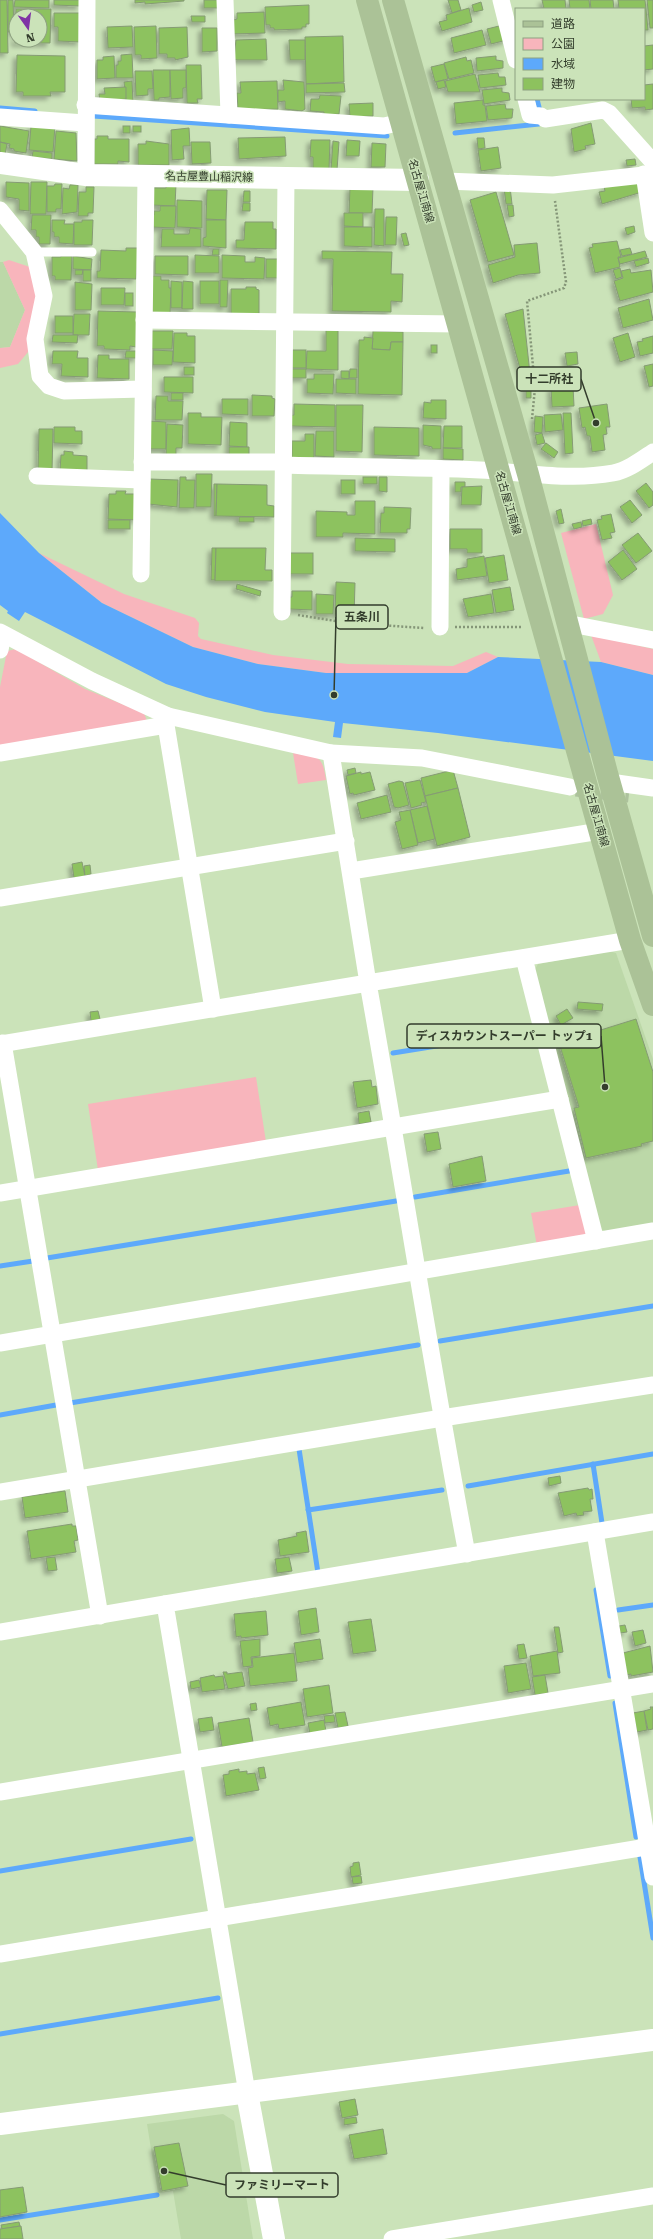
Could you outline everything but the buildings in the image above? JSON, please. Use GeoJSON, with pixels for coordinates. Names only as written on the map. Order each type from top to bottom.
{"type":"FeatureCollection","features":[{"type":"Feature","properties":{"kind":"main road","name":"名古屋江南線"},"geometry":{"type":"LineString","coordinates":[[367,0],[545,632],[577,779],[600,831],[630,940],[653,1005]]}},
{"type":"Feature","properties":{"kind":"main road","name":"名古屋江南線"},"geometry":{"type":"LineString","coordinates":[[393,0],[528,474],[608,778],[653,936]]}},
{"type":"Feature","properties":{"kind":"street"},"geometry":{"type":"LineString","coordinates":[[86,175],[85,105],[87,0]]}},
{"type":"Feature","properties":{"kind":"street"},"geometry":{"type":"LineString","coordinates":[[225,0],[229,115]]}},
{"type":"Feature","properties":{"kind":"street"},"geometry":{"type":"LineString","coordinates":[[501,0],[515,56]]}},
{"type":"Feature","properties":{"kind":"street"},"geometry":{"type":"LineString","coordinates":[[526,100],[530,115],[541,116],[545,119],[603,110],[609,113],[650,170],[653,233]]}},
{"type":"Feature","properties":{"kind":"street"},"geometry":{"type":"LineString","coordinates":[[85,105],[384,126],[402,122]]}},
{"type":"Feature","properties":{"kind":"street"},"geometry":{"type":"LineString","coordinates":[[0,117],[85,123]]}},
{"type":"Feature","properties":{"kind":"street","name":"名古屋豊山稲沢線"},"geometry":{"type":"LineString","coordinates":[[0,163],[86,175],[418,180]]}},
{"type":"Feature","properties":{"kind":"street"},"geometry":{"type":"LineString","coordinates":[[445,181],[553,184],[650,170]]}},
{"type":"Feature","properties":{"kind":"street"},"geometry":{"type":"LineString","coordinates":[[141,574],[146,176]]}},
{"type":"Feature","properties":{"kind":"street"},"geometry":{"type":"LineString","coordinates":[[282,612],[286,178]]}},
{"type":"Feature","properties":{"kind":"street"},"geometry":{"type":"LineString","coordinates":[[0,210],[34,252],[44,296],[35,339],[40,376],[49,386],[64,391],[143,388]]}},
{"type":"Feature","properties":{"kind":"street"},"geometry":{"type":"LineString","coordinates":[[144,320],[459,324]]}},
{"type":"Feature","properties":{"kind":"street"},"geometry":{"type":"LineString","coordinates":[[142,462],[284,464],[441,469],[528,474],[592,475],[614,473],[634,465],[653,452]]}},
{"type":"Feature","properties":{"kind":"street"},"geometry":{"type":"LineString","coordinates":[[440,627],[441,469]]}},
{"type":"Feature","properties":{"kind":"street"},"geometry":{"type":"LineString","coordinates":[[37,476],[142,480]]}},
{"type":"Feature","properties":{"kind":"street"},"geometry":{"type":"LineString","coordinates":[[569,633],[651,637]]}},
{"type":"Feature","properties":{"kind":"street"},"geometry":{"type":"LineString","coordinates":[[1,639],[92,681],[167,721],[331,753],[422,758],[577,779]]}},
{"type":"Feature","properties":{"kind":"street"},"geometry":{"type":"LineString","coordinates":[[0,753],[167,721]]}},
{"type":"Feature","properties":{"kind":"street"},"geometry":{"type":"LineString","coordinates":[[167,721],[213,1009]]}},
{"type":"Feature","properties":{"kind":"street"},"geometry":{"type":"LineString","coordinates":[[331,753],[368,983],[394,1127],[442,1418],[467,1554]]}},
{"type":"Feature","properties":{"kind":"street"},"geometry":{"type":"LineString","coordinates":[[608,778],[653,788]]}},
{"type":"Feature","properties":{"kind":"street"},"geometry":{"type":"LineString","coordinates":[[629,794],[653,797]]}},
{"type":"Feature","properties":{"kind":"street"},"geometry":{"type":"LineString","coordinates":[[351,871],[600,831]]}},
{"type":"Feature","properties":{"kind":"street"},"geometry":{"type":"LineString","coordinates":[[0,898],[346,841]]}},
{"type":"Feature","properties":{"kind":"street"},"geometry":{"type":"LineString","coordinates":[[100,1616],[2,1043],[630,940]]}},
{"type":"Feature","properties":{"kind":"street"},"geometry":{"type":"LineString","coordinates":[[524,958],[596,1241]]}},
{"type":"Feature","properties":{"kind":"street"},"geometry":{"type":"LineString","coordinates":[[0,1193],[560,1100]]}},
{"type":"Feature","properties":{"kind":"street"},"geometry":{"type":"LineString","coordinates":[[0,1343],[653,1231]]}},
{"type":"Feature","properties":{"kind":"street"},"geometry":{"type":"LineString","coordinates":[[0,1492],[442,1418],[653,1385]]}},
{"type":"Feature","properties":{"kind":"street"},"geometry":{"type":"LineString","coordinates":[[0,1632],[653,1522]]}},
{"type":"Feature","properties":{"kind":"street"},"geometry":{"type":"LineString","coordinates":[[595,1532],[650,1846],[653,1877]]}},
{"type":"Feature","properties":{"kind":"street"},"geometry":{"type":"LineString","coordinates":[[165,1604],[247,2094],[274,2239]]}},
{"type":"Feature","properties":{"kind":"street"},"geometry":{"type":"LineString","coordinates":[[0,1792],[653,1684]]}},
{"type":"Feature","properties":{"kind":"street"},"geometry":{"type":"LineString","coordinates":[[0,1954],[650,1846]]}},
{"type":"Feature","properties":{"kind":"street"},"geometry":{"type":"LineString","coordinates":[[0,2124],[247,2094],[653,2040]]}},
{"type":"Feature","properties":{"kind":"street"},"geometry":{"type":"LineString","coordinates":[[392,2239],[653,2196]]}},
{"type":"Feature","properties":{"kind":"lane"},"geometry":{"type":"LineString","coordinates":[[34,252],[92,252]]}},
{"type":"Feature","properties":{"kind":"path"},"geometry":{"type":"LineString","coordinates":[[531,424],[535,388],[527,301],[564,288],[566,282],[553,184]]}},
{"type":"Feature","properties":{"kind":"path"},"geometry":{"type":"LineString","coordinates":[[282,612],[348,623],[410,628],[522,627],[545,632]]}},
{"type":"Feature","properties":{"kind":"shaded area"},"geometry":{"type":"Polygon","coordinates":[[[0,262],[3,262],[25,310],[10,347],[0,348],[0,262]]]}},
{"type":"Feature","properties":{"kind":"shaded area"},"geometry":{"type":"Polygon","coordinates":[[[609,951],[616,953],[653,1059],[653,1224],[606,1232],[599,1228],[534,971],[538,964],[609,951]]]}},
{"type":"Feature","properties":{"kind":"shaded area"},"geometry":{"type":"Polygon","coordinates":[[[223,2114],[234,2121],[253,2239],[181,2239],[173,2191],[158,2193],[147,2124],[223,2114]]]}},
{"type":"Feature","properties":{"kind":"green space"},"geometry":{"type":"Polygon","coordinates":[[[9,260],[30,267],[37,291],[28,352],[18,364],[0,368],[0,348],[10,347],[25,310],[3,262],[9,260]]]}},
{"type":"Feature","properties":{"kind":"green space"},"geometry":{"type":"Polygon","coordinates":[[[596,524],[613,595],[603,614],[584,619],[561,533],[596,524]]]}},
{"type":"Feature","properties":{"kind":"green space"},"geometry":{"type":"Polygon","coordinates":[[[39,553],[124,594],[195,618],[199,623],[198,636],[201,639],[273,655],[348,664],[453,666],[486,652],[498,657],[467,673],[326,673],[258,664],[193,647],[102,603],[39,553]]]}},
{"type":"Feature","properties":{"kind":"green space"},"geometry":{"type":"Polygon","coordinates":[[[591,635],[653,649],[653,675],[601,662],[591,635]]]}},
{"type":"Feature","properties":{"kind":"green space"},"geometry":{"type":"Polygon","coordinates":[[[16,649],[85,689],[144,713],[147,721],[0,745],[0,687],[7,651],[16,649]]]}},
{"type":"Feature","properties":{"kind":"green space"},"geometry":{"type":"Polygon","coordinates":[[[293,753],[317,758],[323,765],[326,780],[298,784],[293,753]]]}},
{"type":"Feature","properties":{"kind":"green space"},"geometry":{"type":"Polygon","coordinates":[[[256,1077],[266,1142],[98,1170],[88,1104],[256,1077]]]}},
{"type":"Feature","properties":{"kind":"green space"},"geometry":{"type":"Polygon","coordinates":[[[580,1205],[587,1235],[537,1246],[531,1213],[580,1205]]]}},
{"type":"Feature","properties":{"kind":"water"},"geometry":{"type":"Polygon","coordinates":[[[0,513],[39,553],[102,603],[193,647],[258,664],[326,673],[467,673],[498,657],[601,662],[653,675],[653,761],[438,733],[343,723],[341,738],[333,737],[335,722],[265,712],[206,697],[166,684],[25,612],[19,621],[7,613],[8,611],[0,605],[0,513]]]}},
{"type":"Feature","properties":{"kind":"waterway"},"geometry":{"type":"LineString","coordinates":[[537,100],[540,111]]}},
{"type":"Feature","properties":{"kind":"waterway"},"geometry":{"type":"LineString","coordinates":[[0,108],[35,111]]}},
{"type":"Feature","properties":{"kind":"waterway"},"geometry":{"type":"LineString","coordinates":[[93,116],[387,136]]}},
{"type":"Feature","properties":{"kind":"waterway"},"geometry":{"type":"LineString","coordinates":[[455,133],[539,124]]}},
{"type":"Feature","properties":{"kind":"waterway"},"geometry":{"type":"LineString","coordinates":[[393,1053],[530,1031]]}},
{"type":"Feature","properties":{"kind":"waterway"},"geometry":{"type":"LineString","coordinates":[[415,1197],[569,1171]]}},
{"type":"Feature","properties":{"kind":"waterway"},"geometry":{"type":"LineString","coordinates":[[47,1258],[396,1201]]}},
{"type":"Feature","properties":{"kind":"waterway"},"geometry":{"type":"LineString","coordinates":[[0,1266],[33,1261]]}},
{"type":"Feature","properties":{"kind":"waterway"},"geometry":{"type":"LineString","coordinates":[[440,1341],[653,1306]]}},
{"type":"Feature","properties":{"kind":"waterway"},"geometry":{"type":"LineString","coordinates":[[70,1403],[418,1345]]}},
{"type":"Feature","properties":{"kind":"waterway"},"geometry":{"type":"LineString","coordinates":[[0,1415],[56,1405]]}},
{"type":"Feature","properties":{"kind":"waterway"},"geometry":{"type":"LineString","coordinates":[[299,1449],[318,1573]]}},
{"type":"Feature","properties":{"kind":"waterway"},"geometry":{"type":"LineString","coordinates":[[468,1486],[653,1454]]}},
{"type":"Feature","properties":{"kind":"waterway"},"geometry":{"type":"LineString","coordinates":[[593,1464],[602,1523]]}},
{"type":"Feature","properties":{"kind":"waterway"},"geometry":{"type":"LineString","coordinates":[[308,1510],[442,1490]]}},
{"type":"Feature","properties":{"kind":"waterway"},"geometry":{"type":"LineString","coordinates":[[596,1590],[610,1676]]}},
{"type":"Feature","properties":{"kind":"waterway"},"geometry":{"type":"LineString","coordinates":[[618,1610],[653,1605]]}},
{"type":"Feature","properties":{"kind":"waterway"},"geometry":{"type":"LineString","coordinates":[[615,1703],[636,1837]]}},
{"type":"Feature","properties":{"kind":"waterway"},"geometry":{"type":"LineString","coordinates":[[0,1871],[191,1839]]}},
{"type":"Feature","properties":{"kind":"waterway"},"geometry":{"type":"LineString","coordinates":[[640,1857],[653,1938]]}},
{"type":"Feature","properties":{"kind":"waterway"},"geometry":{"type":"LineString","coordinates":[[0,2034],[218,1998]]}},
{"type":"Feature","properties":{"kind":"waterway"},"geometry":{"type":"LineString","coordinates":[[0,2220],[157,2195]]}},
{"type":"Feature","properties":{"kind":"tunnel"},"geometry":{"type":"LineString","coordinates":[[576,788],[629,794]]}},
{"type":"Feature","properties":{"kind":"place","name":"十二所社"},"geometry":{"type":"Point","coordinates":[596,423]}},
{"type":"Feature","properties":{"kind":"place","name":"五条川"},"geometry":{"type":"Point","coordinates":[334,695]}},
{"type":"Feature","properties":{"kind":"place","name":"ディスカウントスーパー トップ1"},"geometry":{"type":"Point","coordinates":[605,1087]}},
{"type":"Feature","properties":{"kind":"place","name":"ファミリーマート"},"geometry":{"type":"Point","coordinates":[164,2171]}}]}
